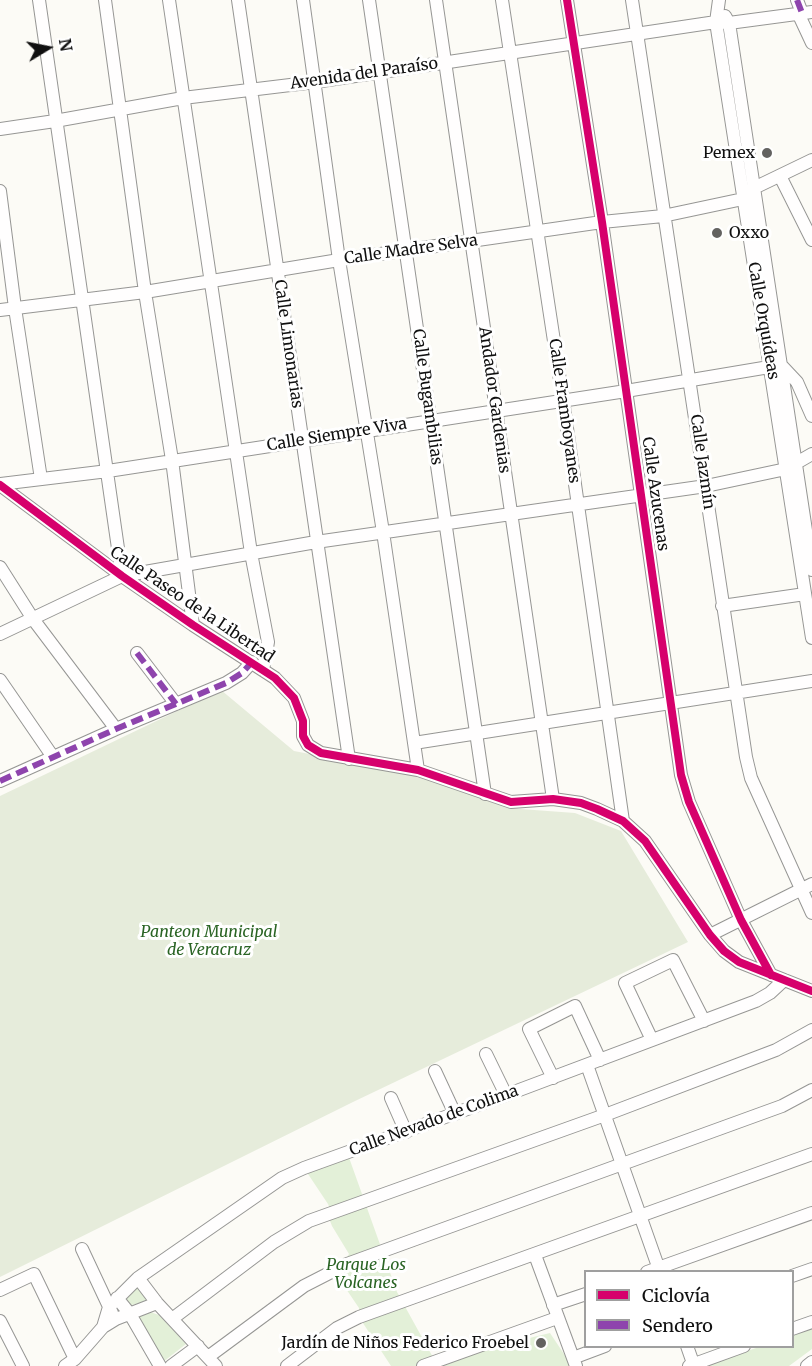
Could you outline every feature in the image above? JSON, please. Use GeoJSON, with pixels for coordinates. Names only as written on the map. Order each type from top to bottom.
{"type":"FeatureCollection","features":[{"type":"Feature","properties":{"kind":"street"},"geometry":{"type":"LineString","coordinates":[[39,0],[122,576]]}},
{"type":"Feature","properties":{"kind":"street"},"geometry":{"type":"LineString","coordinates":[[105,0],[172,460],[193,626]]}},
{"type":"Feature","properties":{"kind":"street"},"geometry":{"type":"LineString","coordinates":[[169,0],[251,553],[268,642],[263,670]]}},
{"type":"Feature","properties":{"kind":"street","name":"Calle Limonarias"},"geometry":{"type":"LineString","coordinates":[[238,0],[349,759]]}},
{"type":"Feature","properties":{"kind":"street"},"geometry":{"type":"LineString","coordinates":[[303,0],[339,260],[383,532],[418,770]]}},
{"type":"Feature","properties":{"kind":"street","name":"Calle Bugambilias"},"geometry":{"type":"LineString","coordinates":[[369,0],[485,794]]}},
{"type":"Feature","properties":{"kind":"street","name":"Andador Gardenias"},"geometry":{"type":"LineString","coordinates":[[436,0],[553,799]]}},
{"type":"Feature","properties":{"kind":"street","name":"Calle Framboyanes"},"geometry":{"type":"LineString","coordinates":[[502,0],[563,400],[623,822]]}},
{"type":"Feature","properties":{"kind":"street","name":"Calle Azucenas"},"geometry":{"type":"LineString","coordinates":[[567,0],[602,222],[681,775],[689,802],[741,920],[771,975]]}},
{"type":"Feature","properties":{"kind":"street","name":"Calle Jazmín"},"geometry":{"type":"LineString","coordinates":[[632,0],[746,757],[752,778],[806,887],[812,912]]}},
{"type":"Feature","properties":{"kind":"street"},"geometry":{"type":"LineString","coordinates":[[797,0],[804,12],[812,43]]}},
{"type":"Feature","properties":{"kind":"street","name":"Calle Orquídeas"},"geometry":{"type":"LineString","coordinates":[[719,2],[754,188],[756,245]]}},
{"type":"Feature","properties":{"kind":"street","name":"Avenida del Paraíso"},"geometry":{"type":"LineString","coordinates":[[0,129],[183,98],[315,82],[510,52],[804,12]]}},
{"type":"Feature","properties":{"kind":"street","name":"Calle Orquídeas"},"geometry":{"type":"LineString","coordinates":[[723,23],[743,199],[756,245],[776,366],[812,638]]}},
{"type":"Feature","properties":{"kind":"street"},"geometry":{"type":"LineString","coordinates":[[743,199],[754,188],[812,160]]}},
{"type":"Feature","properties":{"kind":"street"},"geometry":{"type":"LineString","coordinates":[[780,176],[812,240]]}},
{"type":"Feature","properties":{"kind":"street"},"geometry":{"type":"LineString","coordinates":[[0,191],[41,479]]}},
{"type":"Feature","properties":{"kind":"street","name":"Calle Madre Selva"},"geometry":{"type":"LineString","coordinates":[[0,310],[146,292],[339,260],[602,222],[663,216],[743,199]]}},
{"type":"Feature","properties":{"kind":"street"},"geometry":{"type":"LineString","coordinates":[[776,366],[797,382],[812,416]]}},
{"type":"Feature","properties":{"kind":"street","name":"Calle Siempre Viva"},"geometry":{"type":"LineString","coordinates":[[0,484],[108,471],[776,366]]}},
{"type":"Feature","properties":{"kind":"street"},"geometry":{"type":"LineString","coordinates":[[0,634],[122,576],[316,542],[706,486],[791,466],[812,454]]}},
{"type":"Feature","properties":{"kind":"street","name":"Calle Orquídeas"},"geometry":{"type":"LineString","coordinates":[[791,466],[812,570]]}},
{"type":"Feature","properties":{"kind":"street","name":"Calle Paseo de la Libertad"},"geometry":{"type":"LineString","coordinates":[[0,484],[122,576],[193,626],[275,678],[294,698],[303,720],[303,736],[308,746],[321,753],[418,770],[512,802],[553,799],[581,803],[623,822],[645,842],[710,935],[724,951],[739,962],[812,992]]}},
{"type":"Feature","properties":{"kind":"street"},"geometry":{"type":"LineString","coordinates":[[0,567],[33,619],[116,729]]}},
{"type":"Feature","properties":{"kind":"street"},"geometry":{"type":"LineString","coordinates":[[722,606],[805,594]]}},
{"type":"Feature","properties":{"kind":"street"},"geometry":{"type":"LineString","coordinates":[[137,653],[176,704]]}},
{"type":"Feature","properties":{"kind":"street"},"geometry":{"type":"LineString","coordinates":[[0,781],[226,683],[243,673],[252,662]]}},
{"type":"Feature","properties":{"kind":"street"},"geometry":{"type":"LineString","coordinates":[[0,680],[53,757]]}},
{"type":"Feature","properties":{"kind":"street"},"geometry":{"type":"LineString","coordinates":[[414,743],[812,681]]}},
{"type":"Feature","properties":{"kind":"street"},"geometry":{"type":"LineString","coordinates":[[710,935],[806,887]]}},
{"type":"Feature","properties":{"kind":"street"},"geometry":{"type":"LineString","coordinates":[[652,1040],[624,983],[673,960],[704,1021]]}},
{"type":"Feature","properties":{"kind":"street","name":"Calle Nevado de Colima"},"geometry":{"type":"LineString","coordinates":[[113,1303],[138,1278],[282,1178],[756,1001],[770,993],[784,980]]}},
{"type":"Feature","properties":{"kind":"street"},"geometry":{"type":"LineString","coordinates":[[553,1078],[529,1029],[575,1006],[600,1060]]}},
{"type":"Feature","properties":{"kind":"street"},"geometry":{"type":"LineString","coordinates":[[172,1319],[274,1242],[309,1221],[605,1115],[776,1050],[812,1030]]}},
{"type":"Feature","properties":{"kind":"street"},"geometry":{"type":"LineString","coordinates":[[486,1054],[506,1095]]}},
{"type":"Feature","properties":{"kind":"street"},"geometry":{"type":"LineString","coordinates":[[587,1065],[640,1216],[655,1270],[812,1213]]}},
{"type":"Feature","properties":{"kind":"street"},"geometry":{"type":"LineString","coordinates":[[435,1071],[456,1114]]}},
{"type":"Feature","properties":{"kind":"street"},"geometry":{"type":"LineString","coordinates":[[138,1278],[157,1303],[212,1361],[304,1286],[325,1273],[782,1106],[812,1090]]}},
{"type":"Feature","properties":{"kind":"street"},"geometry":{"type":"LineString","coordinates":[[391,1098],[406,1132]]}},
{"type":"Feature","properties":{"kind":"street"},"geometry":{"type":"LineString","coordinates":[[287,1366],[337,1328],[359,1317],[812,1154]]}},
{"type":"Feature","properties":{"kind":"street"},"geometry":{"type":"LineString","coordinates":[[82,1249],[113,1303],[116,1319]]}},
{"type":"Feature","properties":{"kind":"street"},"geometry":{"type":"LineString","coordinates":[[535,1255],[575,1362],[603,1348]]}},
{"type":"Feature","properties":{"kind":"street"},"geometry":{"type":"LineString","coordinates":[[794,1275],[812,1269]]}},
{"type":"Feature","properties":{"kind":"street"},"geometry":{"type":"LineString","coordinates":[[0,1290],[34,1274],[70,1362],[103,1327],[116,1319],[157,1303]]}},
{"type":"Feature","properties":{"kind":"street"},"geometry":{"type":"LineString","coordinates":[[423,1366],[555,1312],[584,1295]]}},
{"type":"Feature","properties":{"kind":"street"},"geometry":{"type":"LineString","coordinates":[[113,1303],[130,1314],[160,1366]]}},
{"type":"Feature","properties":{"kind":"street"},"geometry":{"type":"LineString","coordinates":[[103,1327],[113,1303]]}},
{"type":"Feature","properties":{"kind":"street"},"geometry":{"type":"LineString","coordinates":[[0,1321],[23,1366]]}},
{"type":"Feature","properties":{"kind":"street"},"geometry":{"type":"LineString","coordinates":[[794,1328],[812,1322]]}},
{"type":"Feature","properties":{"kind":"street"},"geometry":{"type":"LineString","coordinates":[[171,1366],[198,1346]]}},
{"type":"Feature","properties":{"kind":"street"},"geometry":{"type":"LineString","coordinates":[[687,1348],[692,1366],[741,1348]]}},
{"type":"Feature","properties":{"kind":"street"},"geometry":{"type":"LineString","coordinates":[[807,1366],[812,1362]]}},
{"type":"Feature","properties":{"kind":"green space","name":"Panteon Municipal de Veracruz"},"geometry":{"type":"Polygon","coordinates":[[[221,690],[294,751],[414,774],[507,808],[575,813],[621,831],[688,942],[353,1102],[0,1277],[0,796],[221,690]]]}},
{"type":"Feature","properties":{"kind":"green space","name":"Parque Los Volcanes"},"geometry":{"type":"Polygon","coordinates":[[[347,1152],[397,1292],[435,1361],[550,1333],[572,1366],[391,1366],[359,1317],[359,1308],[336,1274],[349,1254],[332,1226],[327,1213],[331,1211],[328,1204],[304,1168],[347,1152]]]}},
{"type":"Feature","properties":{"kind":"green space"},"geometry":{"type":"Polygon","coordinates":[[[138,1283],[147,1301],[128,1306],[121,1297],[138,1283]]]}},
{"type":"Feature","properties":{"kind":"green space"},"geometry":{"type":"Polygon","coordinates":[[[147,1311],[159,1315],[186,1344],[163,1362],[134,1317],[147,1311]]]}},
{"type":"Feature","properties":{"kind":"green space"},"geometry":{"type":"Polygon","coordinates":[[[812,1328],[812,1349],[789,1366],[703,1366],[756,1348],[794,1348],[794,1335],[812,1328]]]}},
{"type":"Feature","properties":{"kind":"marked path"},"geometry":{"type":"LineString","coordinates":[[797,0],[802,13]]}},
{"type":"Feature","properties":{"kind":"marked path"},"geometry":{"type":"LineString","coordinates":[[137,653],[176,704]]}},
{"type":"Feature","properties":{"kind":"marked path"},"geometry":{"type":"LineString","coordinates":[[0,781],[226,683],[242,673],[252,662]]}},
{"type":"Feature","properties":{"kind":"cycle path"},"geometry":{"type":"LineString","coordinates":[[567,0],[602,222],[681,775],[689,802],[741,920],[771,975]]}},
{"type":"Feature","properties":{"kind":"cycle path"},"geometry":{"type":"LineString","coordinates":[[0,485],[122,576],[275,678],[294,698],[303,721],[303,736],[308,745],[321,753],[418,770],[511,802],[553,799],[581,803],[623,821],[645,841],[710,935],[724,951],[739,962],[812,991]]}},
{"type":"Feature","properties":{"kind":"place","name":"Pemex"},"geometry":{"type":"Point","coordinates":[767,153]}},
{"type":"Feature","properties":{"kind":"place","name":"Oxxo"},"geometry":{"type":"Point","coordinates":[717,233]}},
{"type":"Feature","properties":{"kind":"place","name":"Jardín de Niños Federico Froebel"},"geometry":{"type":"Point","coordinates":[541,1343]}}]}
